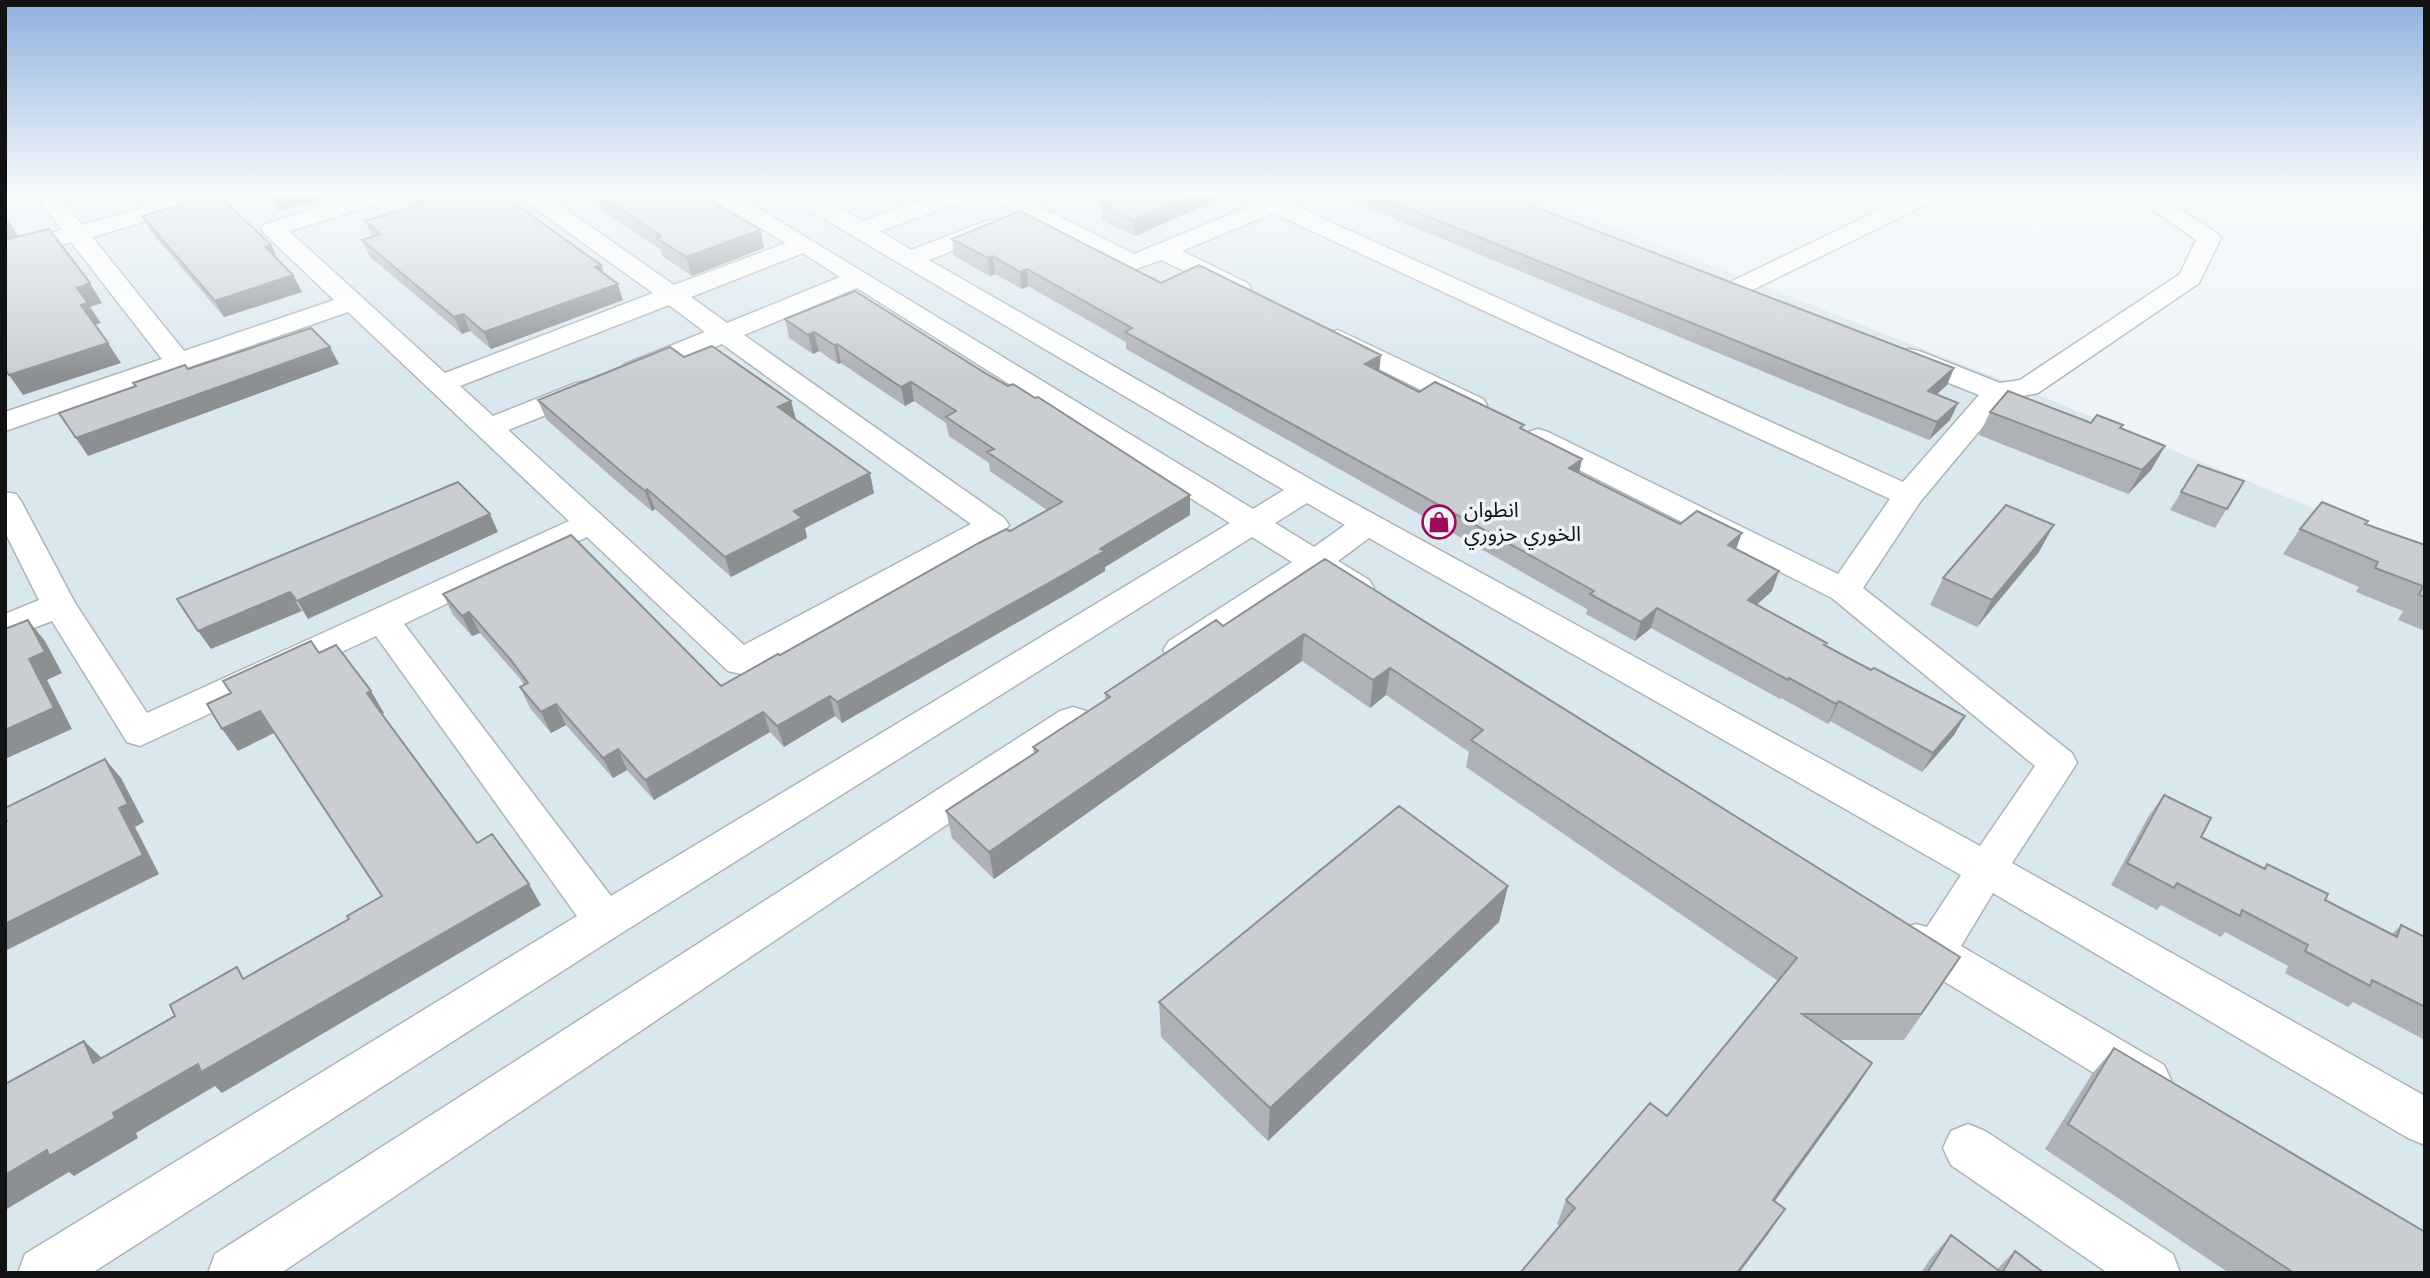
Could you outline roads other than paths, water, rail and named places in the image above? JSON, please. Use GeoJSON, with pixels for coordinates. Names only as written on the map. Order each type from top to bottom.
{"type":"FeatureCollection","features":[{"type":"Feature","properties":{"kind":"street"},"geometry":{"type":"LineString","coordinates":[[94,256],[179,362]]}},
{"type":"Feature","properties":{"kind":"street"},"geometry":{"type":"LineString","coordinates":[[302,256],[741,662],[993,525],[618,256]]}},
{"type":"Feature","properties":{"kind":"street"},"geometry":{"type":"LineString","coordinates":[[440,384],[775,256]]}},
{"type":"Feature","properties":{"kind":"street"},"geometry":{"type":"LineString","coordinates":[[823,256],[1385,607]]}},
{"type":"Feature","properties":{"kind":"street"},"geometry":{"type":"LineString","coordinates":[[908,256],[1306,490],[1987,868],[2425,1122]]}},
{"type":"Feature","properties":{"kind":"street"},"geometry":{"type":"LineString","coordinates":[[912,258],[918,256]]}},
{"type":"Feature","properties":{"kind":"street"},"geometry":{"type":"LineString","coordinates":[[1119,256],[1133,263],[1151,256]]}},
{"type":"Feature","properties":{"kind":"street"},"geometry":{"type":"LineString","coordinates":[[1171,256],[1262,300]]}},
{"type":"Feature","properties":{"kind":"street"},"geometry":{"type":"LineString","coordinates":[[1402,256],[1908,496]]}},
{"type":"Feature","properties":{"kind":"street"},"geometry":{"type":"LineString","coordinates":[[1735,289],[1803,256]]}},
{"type":"Feature","properties":{"kind":"street"},"geometry":{"type":"LineString","coordinates":[[1885,348],[1997,392],[2028,387],[2190,278],[2201,256]]}},
{"type":"Feature","properties":{"kind":"street"},"geometry":{"type":"LineString","coordinates":[[488,428],[859,278]]}},
{"type":"Feature","properties":{"kind":"street"},"geometry":{"type":"LineString","coordinates":[[1709,279],[1760,299]]}},
{"type":"Feature","properties":{"kind":"street"},"geometry":{"type":"LineString","coordinates":[[5,422],[352,302]]}},
{"type":"Feature","properties":{"kind":"street"},"geometry":{"type":"LineString","coordinates":[[1311,325],[1844,590],[2058,763],[1934,953]]}},
{"type":"Feature","properties":{"kind":"street"},"geometry":{"type":"LineString","coordinates":[[1844,590],[1908,496],[1997,392]]}},
{"type":"Feature","properties":{"kind":"street"},"geometry":{"type":"LineString","coordinates":[[44,1273],[605,921],[1306,490]]}},
{"type":"Feature","properties":{"kind":"street"},"geometry":{"type":"LineString","coordinates":[[5,501],[20,558],[59,605],[140,732],[591,523]]}},
{"type":"Feature","properties":{"kind":"street"},"geometry":{"type":"LineString","coordinates":[[1147,673],[1368,524]]}},
{"type":"Feature","properties":{"kind":"street"},"geometry":{"type":"LineString","coordinates":[[5,626],[59,605]]}},
{"type":"Feature","properties":{"kind":"street"},"geometry":{"type":"LineString","coordinates":[[382,619],[605,921]]}},
{"type":"Feature","properties":{"kind":"street"},"geometry":{"type":"LineString","coordinates":[[234,1273],[1102,703]]}},
{"type":"Feature","properties":{"kind":"street"},"geometry":{"type":"LineString","coordinates":[[1887,924],[2178,1098]]}},
{"type":"Feature","properties":{"kind":"street"},"geometry":{"type":"LineString","coordinates":[[1968,1148],[2154,1273]]}},
{"type":"Feature","properties":{"kind":"place","name":"انطوان الخوري حزوري"},"geometry":{"type":"Point","coordinates":[1439,522]}}]}
